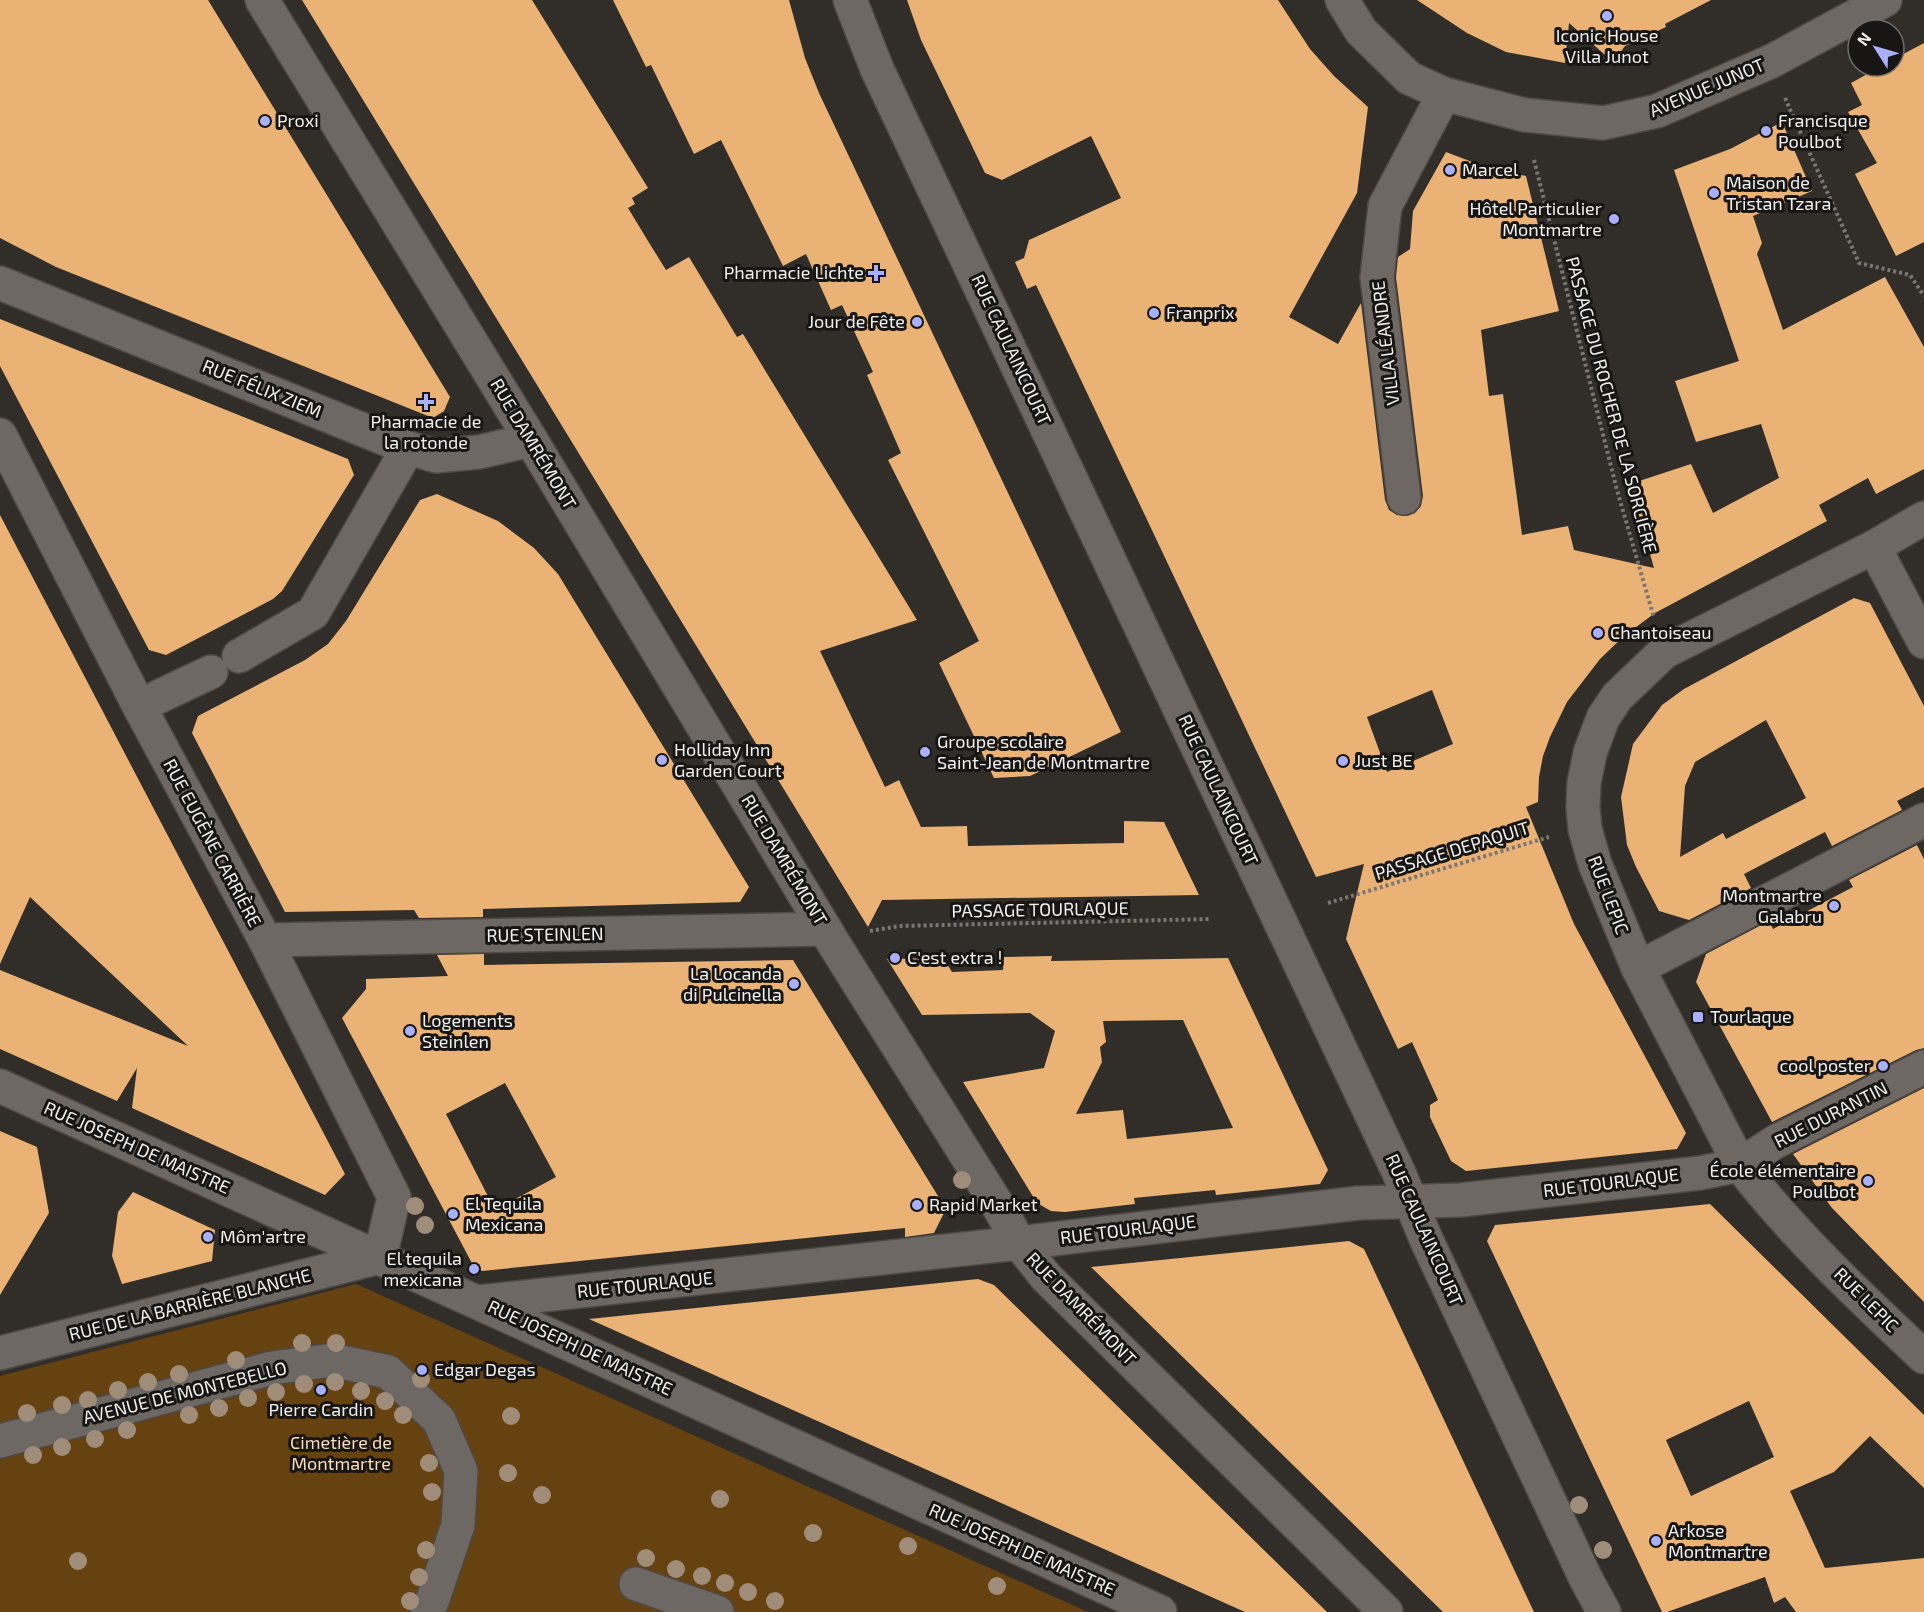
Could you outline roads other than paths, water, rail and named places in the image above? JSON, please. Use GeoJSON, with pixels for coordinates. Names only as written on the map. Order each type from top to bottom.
{"type":"FeatureCollection","features":[{"type":"Feature","properties":{"kind":"street","name":"RUE DAMRÉMONT"},"geometry":{"type":"LineString","coordinates":[[261,0],[531,440],[825,929],[1019,1243],[1046,1277],[1386,1612]]}},
{"type":"Feature","properties":{"kind":"street","name":"RUE CAULAINCOURT"},"geometry":{"type":"LineString","coordinates":[[850,0],[877,69],[1413,1203],[1426,1239],[1586,1579],[1604,1612]]}},
{"type":"Feature","properties":{"kind":"street","name":"AVENUE JUNOT"},"geometry":{"type":"LineString","coordinates":[[1342,0],[1361,31],[1409,78],[1444,94],[1525,115],[1603,123],[1657,111],[1772,61],[1885,0]]}},
{"type":"Feature","properties":{"kind":"street","name":"VILLA LÉANDRE"},"geometry":{"type":"LineString","coordinates":[[1404,498],[1377,277],[1385,206],[1444,94]]}},
{"type":"Feature","properties":{"kind":"street","name":"RUE FÉLIX ZIEM"},"geometry":{"type":"LineString","coordinates":[[0,283],[408,448],[436,456],[479,452],[531,440]]}},
{"type":"Feature","properties":{"kind":"street","name":"RUE EUGÈNE CARRIÈRE"},"geometry":{"type":"LineString","coordinates":[[0,435],[139,706],[265,940],[393,1197],[380,1257]]}},
{"type":"Feature","properties":{"kind":"street"},"geometry":{"type":"LineString","coordinates":[[239,656],[313,612],[408,448]]}},
{"type":"Feature","properties":{"kind":"street","name":"RUE LEPIC"},"geometry":{"type":"LineString","coordinates":[[1924,518],[1874,547],[1665,652],[1617,697],[1603,718],[1590,753],[1584,783],[1583,807],[1585,829],[1594,864],[1638,968],[1740,1165],[1800,1233],[1924,1357]]}},
{"type":"Feature","properties":{"kind":"street"},"geometry":{"type":"LineString","coordinates":[[1874,547],[1924,642]]}},
{"type":"Feature","properties":{"kind":"street"},"geometry":{"type":"LineString","coordinates":[[158,697],[211,672]]}},
{"type":"Feature","properties":{"kind":"street"},"geometry":{"type":"LineString","coordinates":[[1638,968],[1924,820]]}},
{"type":"Feature","properties":{"kind":"street","name":"RUE STEINLEN"},"geometry":{"type":"LineString","coordinates":[[265,940],[825,929]]}},
{"type":"Feature","properties":{"kind":"street","name":"RUE DURANTIN"},"geometry":{"type":"LineString","coordinates":[[1740,1165],[1775,1142],[1924,1067]]}},
{"type":"Feature","properties":{"kind":"street","name":"RUE JOSEPH DE MAISTRE"},"geometry":{"type":"LineString","coordinates":[[0,1086],[1160,1612]]}},
{"type":"Feature","properties":{"kind":"street","name":"RUE TOURLAQUE"},"geometry":{"type":"LineString","coordinates":[[479,1302],[1359,1203],[1461,1200],[1700,1173],[1740,1165]]}},
{"type":"Feature","properties":{"kind":"street","name":"RUE DE LA BARRIÈRE BLANCHE"},"geometry":{"type":"LineString","coordinates":[[0,1353],[380,1257]]}},
{"type":"Feature","properties":{"kind":"street","name":"AVENUE DE MONTEBELLO"},"geometry":{"type":"LineString","coordinates":[[0,1441],[272,1368],[332,1360],[388,1372],[439,1420],[461,1471],[458,1525],[427,1612]]}},
{"type":"Feature","properties":{"kind":"street","name":"RUE CAULAINCOURT"},"geometry":{"type":"LineString","coordinates":[[1586,1579],[1593,1612]]}},
{"type":"Feature","properties":{"kind":"street"},"geometry":{"type":"LineString","coordinates":[[636,1584],[717,1612]]}},
{"type":"Feature","properties":{"kind":"place","name":"Iconic House Villa Junot"},"geometry":{"type":"Point","coordinates":[1607,16]}},
{"type":"Feature","properties":{"kind":"place","name":"Proxi"},"geometry":{"type":"Point","coordinates":[265,121]}},
{"type":"Feature","properties":{"kind":"place","name":"Francisque Poulbot"},"geometry":{"type":"Point","coordinates":[1766,131]}},
{"type":"Feature","properties":{"kind":"place","name":"Marcel"},"geometry":{"type":"Point","coordinates":[1450,170]}},
{"type":"Feature","properties":{"kind":"place","name":"Maison de Tristan Tzara"},"geometry":{"type":"Point","coordinates":[1714,193]}},
{"type":"Feature","properties":{"kind":"place","name":"Hôtel Particulier Montmartre"},"geometry":{"type":"Point","coordinates":[1614,219]}},
{"type":"Feature","properties":{"kind":"place","name":"Pharmacie Lichte"},"geometry":{"type":"Point","coordinates":[876,273]}},
{"type":"Feature","properties":{"kind":"place","name":"Franprix"},"geometry":{"type":"Point","coordinates":[1154,313]}},
{"type":"Feature","properties":{"kind":"place","name":"Jour de Fête"},"geometry":{"type":"Point","coordinates":[917,322]}},
{"type":"Feature","properties":{"kind":"place","name":"Pharmacie de la rotonde"},"geometry":{"type":"Point","coordinates":[426,402]}},
{"type":"Feature","properties":{"kind":"place","name":"Chantoiseau"},"geometry":{"type":"Point","coordinates":[1598,633]}},
{"type":"Feature","properties":{"kind":"place","name":"Groupe scolaire Saint-Jean de Montmartre"},"geometry":{"type":"Point","coordinates":[925,752]}},
{"type":"Feature","properties":{"kind":"place","name":"Holliday Inn Garden Court"},"geometry":{"type":"Point","coordinates":[662,760]}},
{"type":"Feature","properties":{"kind":"place","name":"Just BE"},"geometry":{"type":"Point","coordinates":[1343,761]}},
{"type":"Feature","properties":{"kind":"place","name":"Montmartre Galabru"},"geometry":{"type":"Point","coordinates":[1834,906]}},
{"type":"Feature","properties":{"kind":"place","name":"C'est extra !"},"geometry":{"type":"Point","coordinates":[895,958]}},
{"type":"Feature","properties":{"kind":"place","name":"La Locanda di Pulcinella"},"geometry":{"type":"Point","coordinates":[794,984]}},
{"type":"Feature","properties":{"kind":"place","name":"Tourlaque"},"geometry":{"type":"Point","coordinates":[1698,1017]}},
{"type":"Feature","properties":{"kind":"place","name":"Logements Steinlen"},"geometry":{"type":"Point","coordinates":[410,1031]}},
{"type":"Feature","properties":{"kind":"place","name":"cool poster"},"geometry":{"type":"Point","coordinates":[1883,1066]}},
{"type":"Feature","properties":{"kind":"place","name":"École élémentaire Poulbot"},"geometry":{"type":"Point","coordinates":[1868,1181]}},
{"type":"Feature","properties":{"kind":"place","name":"Rapid Market"},"geometry":{"type":"Point","coordinates":[917,1205]}},
{"type":"Feature","properties":{"kind":"place","name":"El Tequila Mexicana"},"geometry":{"type":"Point","coordinates":[453,1214]}},
{"type":"Feature","properties":{"kind":"place","name":"Môm'artre"},"geometry":{"type":"Point","coordinates":[208,1237]}},
{"type":"Feature","properties":{"kind":"place","name":"El tequila mexicana"},"geometry":{"type":"Point","coordinates":[474,1269]}},
{"type":"Feature","properties":{"kind":"place","name":"Edgar Degas"},"geometry":{"type":"Point","coordinates":[422,1370]}},
{"type":"Feature","properties":{"kind":"place","name":"Pierre Cardin"},"geometry":{"type":"Point","coordinates":[321,1390]}},
{"type":"Feature","properties":{"kind":"place","name":"Arkose Montmartre"},"geometry":{"type":"Point","coordinates":[1656,1541]}},
{"type":"Feature","properties":{"kind":"park label","name":"Cimetière de Montmartre"},"geometry":{"type":"Point","coordinates":[341,1453]}}]}
